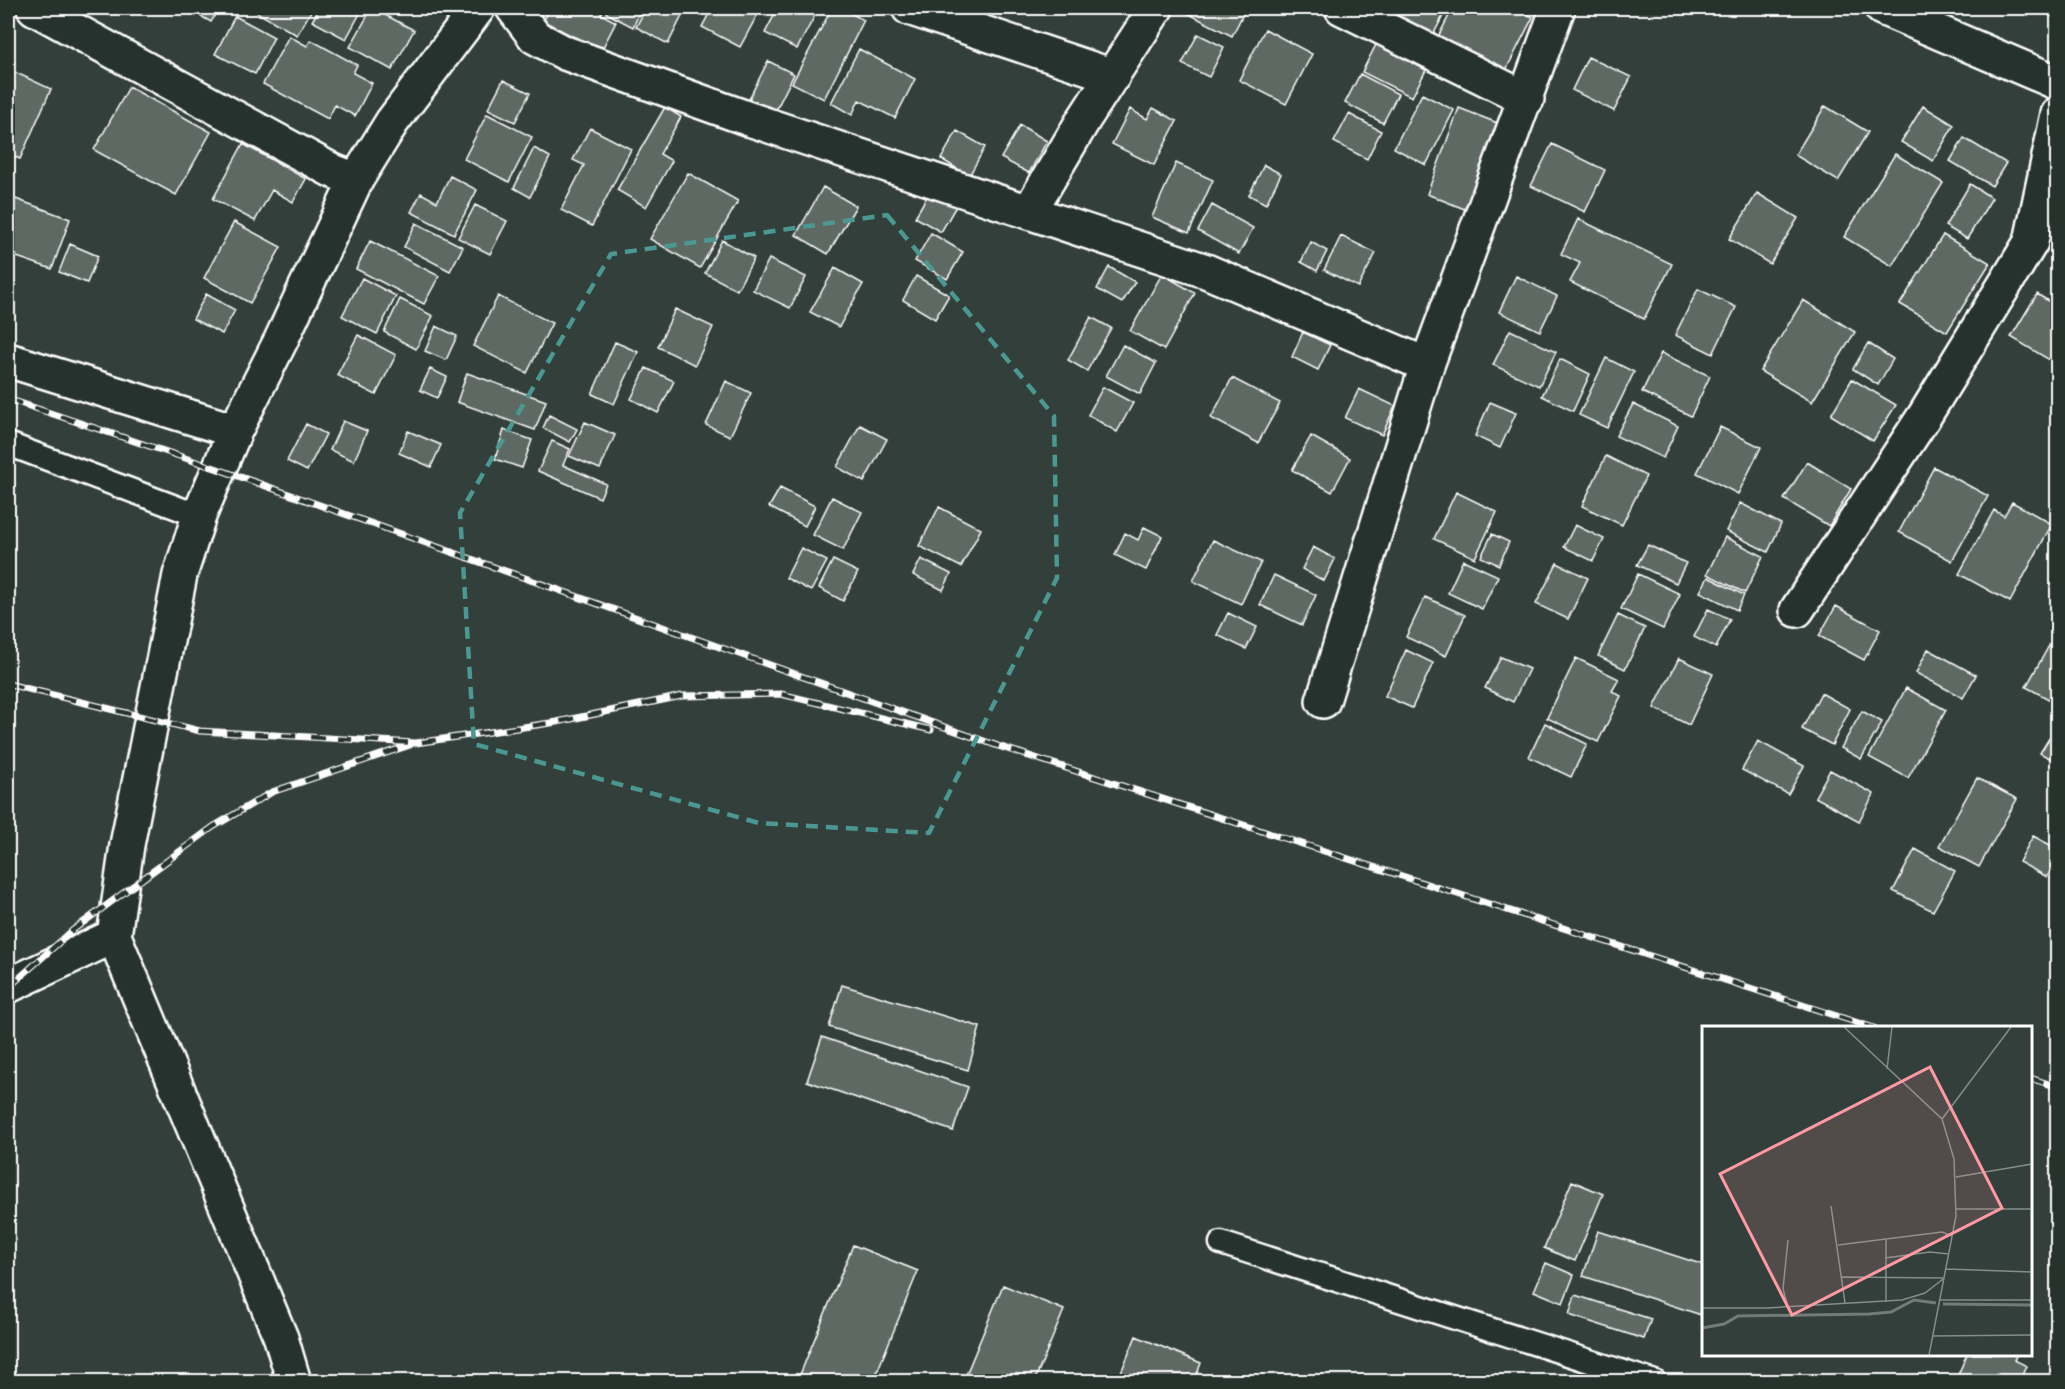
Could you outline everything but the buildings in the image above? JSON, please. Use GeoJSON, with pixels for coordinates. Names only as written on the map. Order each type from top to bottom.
{"type":"FeatureCollection","features":[{"type":"Feature","properties":{"kind":"street"},"geometry":{"type":"LineString","coordinates":[[34,8],[333,171],[356,180]]}},
{"type":"Feature","properties":{"kind":"street"},"geometry":{"type":"LineString","coordinates":[[294,1382],[281,1338],[114,936],[127,845],[180,575],[199,516],[235,431],[281,340],[356,180],[392,122],[478,8]]}},
{"type":"Feature","properties":{"kind":"street"},"geometry":{"type":"LineString","coordinates":[[513,8],[535,37],[565,53],[741,116],[1206,271],[1427,364]]}},
{"type":"Feature","properties":{"kind":"street"},"geometry":{"type":"LineString","coordinates":[[909,8],[1113,76]]}},
{"type":"Feature","properties":{"kind":"street"},"geometry":{"type":"LineString","coordinates":[[1029,212],[1156,8]]}},
{"type":"Feature","properties":{"kind":"street"},"geometry":{"type":"LineString","coordinates":[[1342,8],[1527,99]]}},
{"type":"Feature","properties":{"kind":"street"},"geometry":{"type":"LineString","coordinates":[[1323,701],[1427,364],[1527,99],[1558,8]]}},
{"type":"Feature","properties":{"kind":"street"},"geometry":{"type":"LineString","coordinates":[[1882,8],[2058,83]]}},
{"type":"Feature","properties":{"kind":"street"},"geometry":{"type":"LineString","coordinates":[[1797,610],[1925,416],[2031,242],[2058,114]]}},
{"type":"Feature","properties":{"kind":"street"},"geometry":{"type":"LineString","coordinates":[[8,360],[235,431]]}},
{"type":"Feature","properties":{"kind":"street"},"geometry":{"type":"LineString","coordinates":[[8,986],[114,936]]}},
{"type":"Feature","properties":{"kind":"lane"},"geometry":{"type":"LineString","coordinates":[[8,444],[199,516]]}},
{"type":"Feature","properties":{"kind":"lane"},"geometry":{"type":"LineString","coordinates":[[1221,1243],[1655,1382]]}},
{"type":"Feature","properties":{"kind":"highlighted area"},"geometry":{"type":"Polygon","coordinates":[[[887,215],[1054,416],[1057,578],[929,833],[759,823],[474,744],[460,513],[611,254],[887,215]]]}},
{"type":"Feature","properties":{"kind":"waterway"},"geometry":{"type":"LineString","coordinates":[[2046,8],[2058,14]]}},
{"type":"Feature","properties":{"kind":"railway"},"geometry":{"type":"LineString","coordinates":[[8,399],[218,469],[998,746],[1868,1026]]}},
{"type":"Feature","properties":{"kind":"railway"},"geometry":{"type":"LineString","coordinates":[[8,684],[200,731],[416,743],[557,722],[682,696],[781,694],[931,730]]}},
{"type":"Feature","properties":{"kind":"railway"},"geometry":{"type":"LineString","coordinates":[[8,988],[73,930],[213,827],[272,792],[410,745]]}},
{"type":"Feature","properties":{"kind":"railway"},"geometry":{"type":"LineString","coordinates":[[2032,1079],[2058,1087]]}}]}
